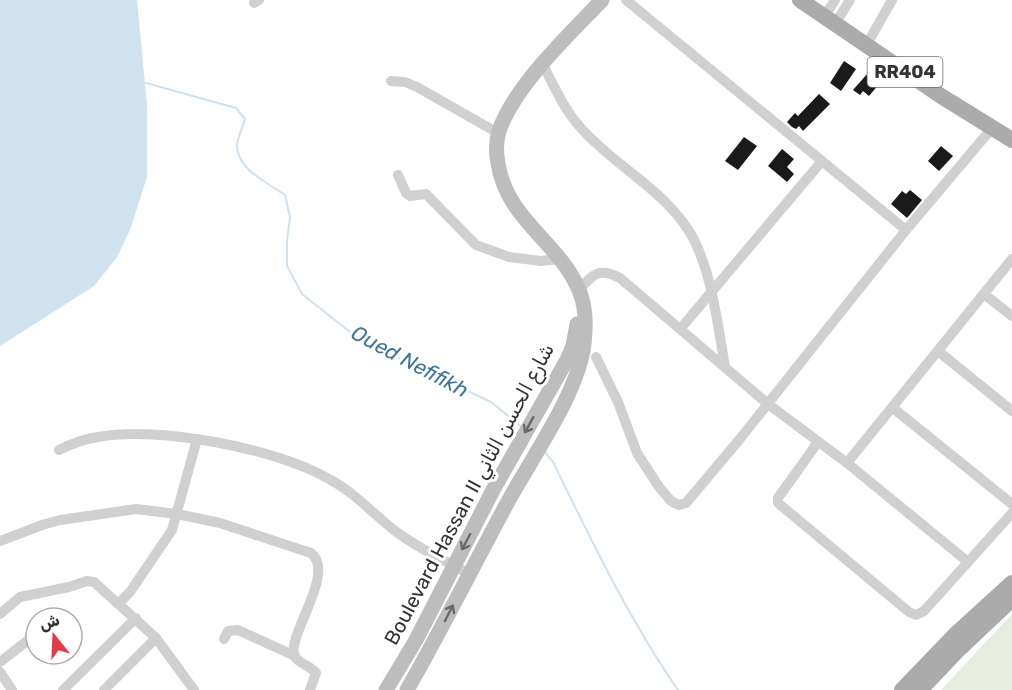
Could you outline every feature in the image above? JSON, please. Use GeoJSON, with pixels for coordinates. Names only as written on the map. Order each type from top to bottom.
{"type":"FeatureCollection","features":[{"type":"Feature","properties":{"kind":"main road"},"geometry":{"type":"LineString","coordinates":[[579,290],[572,275],[534,231],[507,194],[497,159],[498,133],[513,104],[543,64],[602,0]]}},
{"type":"Feature","properties":{"kind":"main road","name":"RR404"},"geometry":{"type":"LineString","coordinates":[[800,0],[940,96],[1006,133]]}},
{"type":"Feature","properties":{"kind":"main road","name":"Boulevard Hassan II شارع الحسن الثاني"},"geometry":{"type":"LineString","coordinates":[[386,690],[416,639],[493,490],[573,346],[577,331],[579,290]]}},
{"type":"Feature","properties":{"kind":"main road","name":"Boulevard Hassan II شارع الحسن الثاني"},"geometry":{"type":"LineString","coordinates":[[408,690],[571,388],[579,369],[585,342],[584,308],[579,290]]}},
{"type":"Feature","properties":{"kind":"main road"},"geometry":{"type":"LineString","coordinates":[[902,690],[955,635],[1012,583]]}},
{"type":"Feature","properties":{"kind":"main road"},"geometry":{"type":"LineString","coordinates":[[920,690],[962,646],[1012,600]]}},
{"type":"Feature","properties":{"kind":"street"},"geometry":{"type":"LineString","coordinates":[[626,0],[906,230]]}},
{"type":"Feature","properties":{"kind":"street"},"geometry":{"type":"LineString","coordinates":[[830,20],[835,0]]}},
{"type":"Feature","properties":{"kind":"street"},"geometry":{"type":"LineString","coordinates":[[830,20],[850,0]]}},
{"type":"Feature","properties":{"kind":"street"},"geometry":{"type":"LineString","coordinates":[[866,45],[892,0]]}},
{"type":"Feature","properties":{"kind":"street"},"geometry":{"type":"LineString","coordinates":[[543,64],[567,110],[580,128],[659,197],[681,220],[698,248],[725,367]]}},
{"type":"Feature","properties":{"kind":"street"},"geometry":{"type":"LineString","coordinates":[[390,81],[405,82],[417,87],[498,133]]}},
{"type":"Feature","properties":{"kind":"street"},"geometry":{"type":"LineString","coordinates":[[596,357],[618,402],[637,453],[671,501],[679,505],[686,503],[906,230],[1006,133]]}},
{"type":"Feature","properties":{"kind":"street"},"geometry":{"type":"LineString","coordinates":[[681,328],[822,161]]}},
{"type":"Feature","properties":{"kind":"street"},"geometry":{"type":"LineString","coordinates":[[398,175],[406,193],[410,196],[426,194],[476,245],[509,257],[541,261],[559,259]]}},
{"type":"Feature","properties":{"kind":"street"},"geometry":{"type":"LineString","coordinates":[[847,463],[1012,259]]}},
{"type":"Feature","properties":{"kind":"street"},"geometry":{"type":"LineString","coordinates":[[579,290],[595,274],[611,273],[620,278],[768,404],[847,463],[968,562]]}},
{"type":"Feature","properties":{"kind":"street"},"geometry":{"type":"LineString","coordinates":[[984,294],[1012,316]]}},
{"type":"Feature","properties":{"kind":"street"},"geometry":{"type":"LineString","coordinates":[[938,351],[1012,411]]}},
{"type":"Feature","properties":{"kind":"street"},"geometry":{"type":"LineString","coordinates":[[893,408],[1012,504]]}},
{"type":"Feature","properties":{"kind":"street"},"geometry":{"type":"LineString","coordinates":[[59,450],[87,439],[138,434],[197,439],[271,456],[330,479],[353,495],[396,532],[469,574]]}},
{"type":"Feature","properties":{"kind":"street"},"geometry":{"type":"LineString","coordinates":[[119,603],[130,592],[170,535],[197,439]]}},
{"type":"Feature","properties":{"kind":"street"},"geometry":{"type":"LineString","coordinates":[[818,442],[778,498],[778,503],[909,612],[916,615],[921,614],[1012,513]]}},
{"type":"Feature","properties":{"kind":"street"},"geometry":{"type":"LineString","coordinates":[[0,541],[51,522],[136,509],[177,514],[220,524],[305,550],[315,555],[318,565],[315,590],[298,636],[295,656]]}},
{"type":"Feature","properties":{"kind":"street"},"geometry":{"type":"LineString","coordinates":[[0,614],[20,597],[87,581],[94,582],[156,638],[194,690]]}},
{"type":"Feature","properties":{"kind":"street"},"geometry":{"type":"LineString","coordinates":[[63,690],[136,618]]}},
{"type":"Feature","properties":{"kind":"street"},"geometry":{"type":"LineString","coordinates":[[224,639],[228,631],[238,630],[295,656],[315,673],[310,690]]}},
{"type":"Feature","properties":{"kind":"street"},"geometry":{"type":"LineString","coordinates":[[104,690],[156,638]]}},
{"type":"Feature","properties":{"kind":"street"},"geometry":{"type":"LineString","coordinates":[[0,662],[24,643]]}},
{"type":"Feature","properties":{"kind":"street"},"geometry":{"type":"LineString","coordinates":[[0,672],[12,690]]}},
{"type":"Feature","properties":{"kind":"shaded area"},"geometry":{"type":"Polygon","coordinates":[[[1012,614],[1012,690],[941,690],[1012,614]]]}},
{"type":"Feature","properties":{"kind":"water"},"geometry":{"type":"Polygon","coordinates":[[[0,0],[137,0],[147,105],[147,177],[130,230],[117,257],[94,286],[0,346],[0,0]]]}},
{"type":"Feature","properties":{"kind":"building"},"geometry":{"type":"Polygon","coordinates":[[[844,61],[856,69],[841,91],[830,83],[844,61]]]}},
{"type":"Feature","properties":{"kind":"building"},"geometry":{"type":"Polygon","coordinates":[[[868,73],[880,83],[869,96],[863,91],[860,95],[853,90],[868,73]]]}},
{"type":"Feature","properties":{"kind":"building"},"geometry":{"type":"Polygon","coordinates":[[[819,94],[830,104],[803,131],[799,126],[796,129],[792,127],[787,122],[795,113],[798,116],[819,94]]]}},
{"type":"Feature","properties":{"kind":"building"},"geometry":{"type":"Polygon","coordinates":[[[744,137],[757,146],[738,170],[725,161],[744,137]]]}},
{"type":"Feature","properties":{"kind":"building"},"geometry":{"type":"Polygon","coordinates":[[[941,146],[953,156],[939,171],[928,161],[941,146]]]}},
{"type":"Feature","properties":{"kind":"building"},"geometry":{"type":"Polygon","coordinates":[[[782,149],[794,159],[787,167],[794,174],[787,182],[768,166],[782,149]]]}},
{"type":"Feature","properties":{"kind":"building"},"geometry":{"type":"Polygon","coordinates":[[[910,190],[922,200],[907,218],[891,204],[902,191],[906,194],[910,190]]]}},
{"type":"Feature","properties":{"kind":"waterway","name":"Oued Nefifikh"},"geometry":{"type":"LineString","coordinates":[[146,83],[236,108],[245,119],[237,143],[238,154],[242,162],[255,175],[285,195],[290,217],[287,266],[302,294],[359,339],[491,402],[523,428]]}},
{"type":"Feature","properties":{"kind":"waterway","name":"Oued Nefifikh"},"geometry":{"type":"LineString","coordinates":[[545,452],[553,462],[627,607],[678,690]]}}]}
